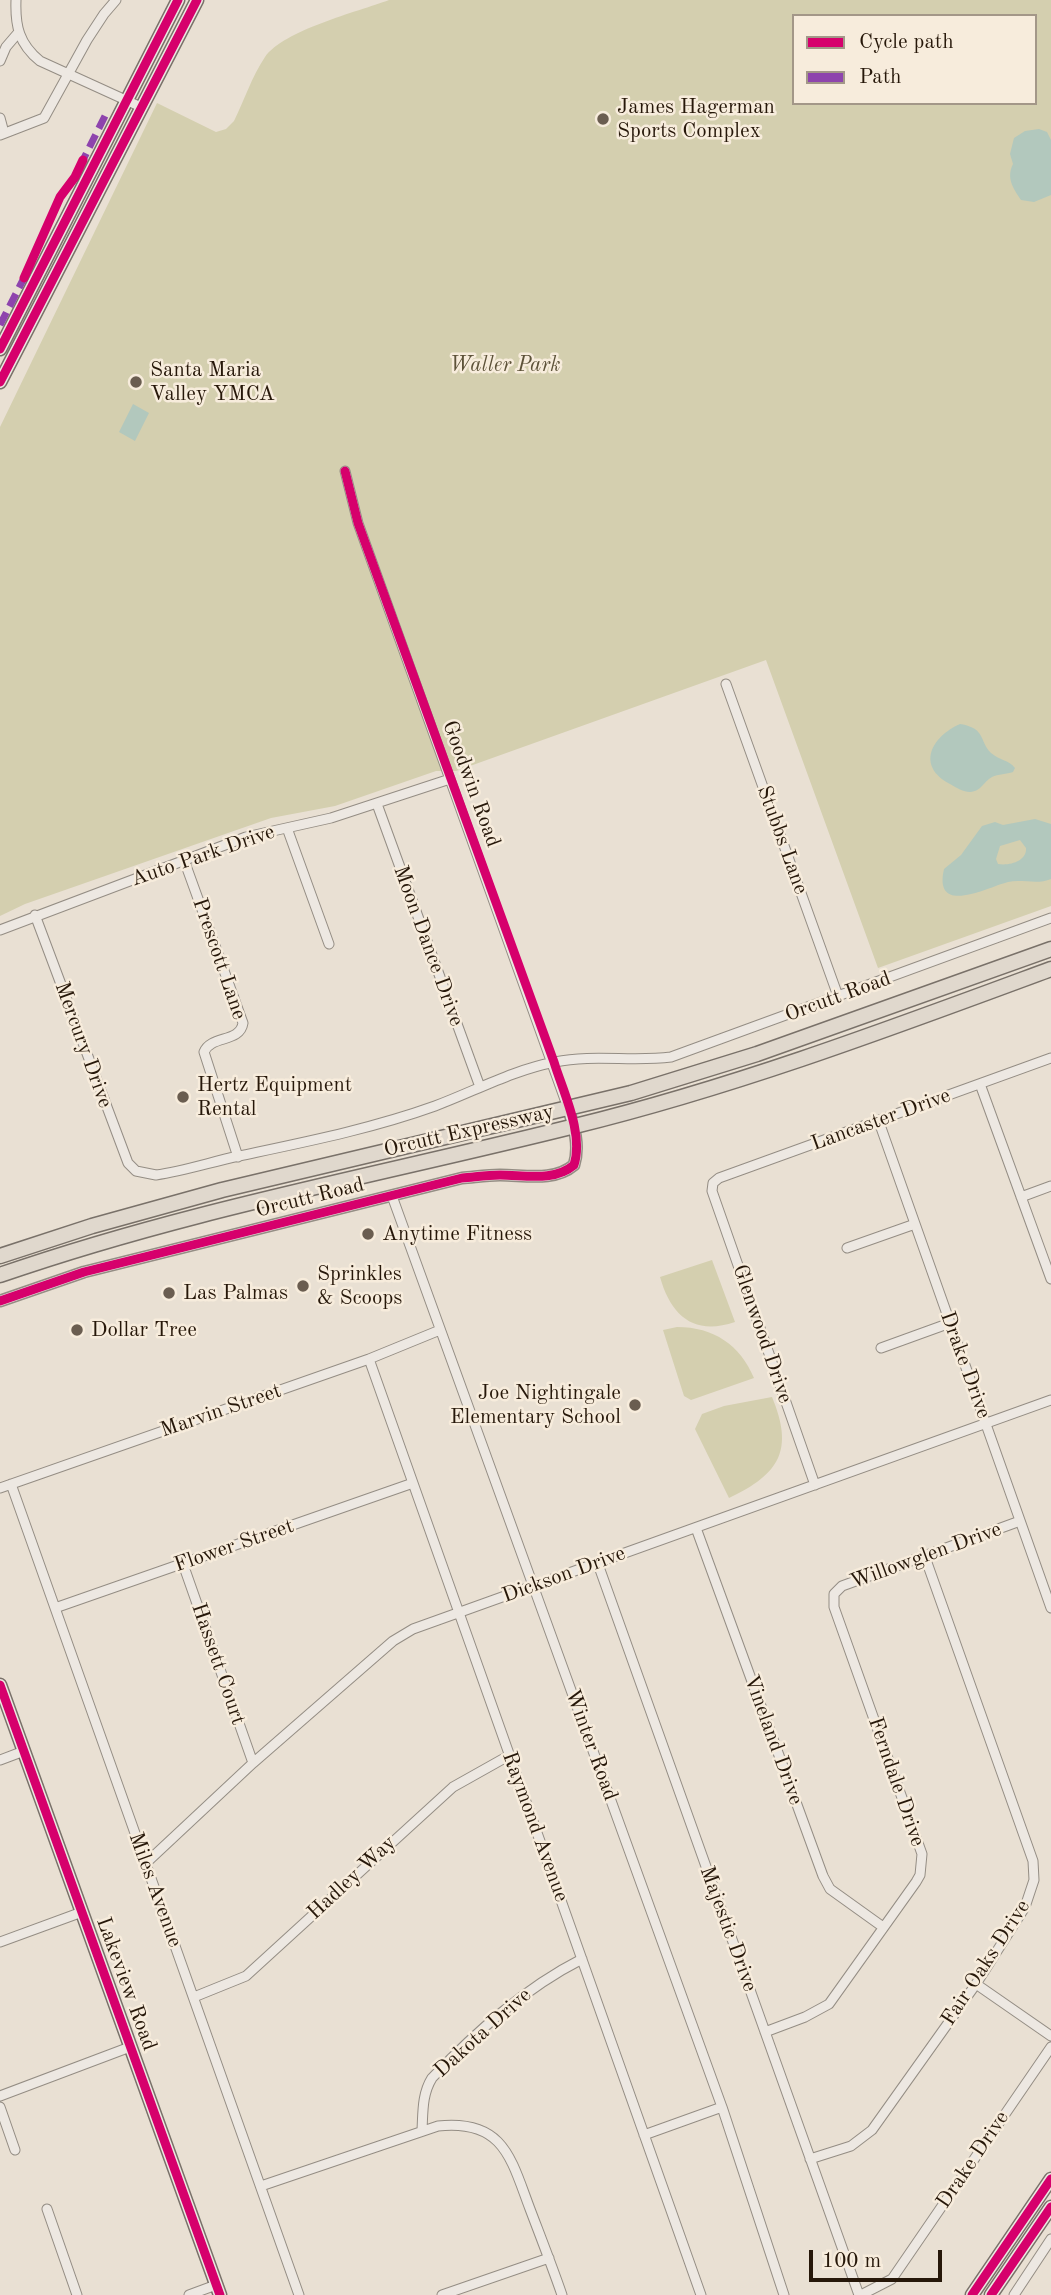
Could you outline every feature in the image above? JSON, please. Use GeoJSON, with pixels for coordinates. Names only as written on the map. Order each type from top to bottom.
{"type":"FeatureCollection","features":[{"type":"Feature","properties":{"kind":"highway","name":"Orcutt Expressway"},"geometry":{"type":"LineString","coordinates":[[0,1256],[92,1226],[234,1187],[631,1093],[757,1054],[1051,949]]}},
{"type":"Feature","properties":{"kind":"highway","name":"Orcutt Expressway"},"geometry":{"type":"LineString","coordinates":[[0,1275],[157,1225],[574,1127],[761,1072],[1051,969]]}},
{"type":"Feature","properties":{"kind":"main road"},"geometry":{"type":"LineString","coordinates":[[0,348],[178,0]]}},
{"type":"Feature","properties":{"kind":"main road"},"geometry":{"type":"LineString","coordinates":[[0,382],[197,0]]}},
{"type":"Feature","properties":{"kind":"main road","name":"Lakeview Road"},"geometry":{"type":"LineString","coordinates":[[0,1685],[218,2290]]}},
{"type":"Feature","properties":{"kind":"main road"},"geometry":{"type":"LineString","coordinates":[[972,2295],[1051,2179]]}},
{"type":"Feature","properties":{"kind":"main road"},"geometry":{"type":"LineString","coordinates":[[991,2295],[1051,2207]]}},
{"type":"Feature","properties":{"kind":"street"},"geometry":{"type":"LineString","coordinates":[[16,0],[15,22],[30,53],[40,61],[142,107]]}},
{"type":"Feature","properties":{"kind":"street"},"geometry":{"type":"LineString","coordinates":[[0,118],[2,134],[44,118],[87,40],[116,0]]}},
{"type":"Feature","properties":{"kind":"street"},"geometry":{"type":"LineString","coordinates":[[0,61],[6,47],[18,33]]}},
{"type":"Feature","properties":{"kind":"street","name":"Goodwin Road"},"geometry":{"type":"LineString","coordinates":[[345,471],[358,523],[554,1062],[568,1108]]}},
{"type":"Feature","properties":{"kind":"street","name":"Stubbs Lane"},"geometry":{"type":"LineString","coordinates":[[726,684],[838,996]]}},
{"type":"Feature","properties":{"kind":"street","name":"Auto Park Drive"},"geometry":{"type":"LineString","coordinates":[[0,930],[246,837],[331,818],[450,779]]}},
{"type":"Feature","properties":{"kind":"street","name":"Moon Dance Drive"},"geometry":{"type":"LineString","coordinates":[[377,804],[480,1087]]}},
{"type":"Feature","properties":{"kind":"street"},"geometry":{"type":"LineString","coordinates":[[287,828],[329,944]]}},
{"type":"Feature","properties":{"kind":"street","name":"Prescott Lane"},"geometry":{"type":"LineString","coordinates":[[184,860],[243,1023],[238,1034],[208,1044],[204,1052],[238,1157]]}},
{"type":"Feature","properties":{"kind":"street","name":"Mercury Drive"},"geometry":{"type":"LineString","coordinates":[[36,915],[119,1145],[128,1163],[136,1171]]}},
{"type":"Feature","properties":{"kind":"street","name":"Orcutt Road"},"geometry":{"type":"LineString","coordinates":[[136,1171],[148,1175],[167,1174],[389,1121],[517,1072],[554,1062],[578,1059],[644,1061],[671,1058],[1051,918]]}},
{"type":"Feature","properties":{"kind":"street","name":"Lancaster Drive"},"geometry":{"type":"LineString","coordinates":[[713,1183],[719,1178],[1051,1058]]}},
{"type":"Feature","properties":{"kind":"street"},"geometry":{"type":"LineString","coordinates":[[980,1084],[1051,1279]]}},
{"type":"Feature","properties":{"kind":"street","name":"Orcutt Road"},"geometry":{"type":"LineString","coordinates":[[0,1301],[84,1272],[462,1178],[498,1175],[549,1176],[561,1173],[575,1165],[577,1156],[574,1127],[568,1108]]}},
{"type":"Feature","properties":{"kind":"street","name":"Drake Drive"},"geometry":{"type":"LineString","coordinates":[[879,1122],[1051,1608]]}},
{"type":"Feature","properties":{"kind":"street","name":"Glenwood Drive"},"geometry":{"type":"LineString","coordinates":[[713,1183],[712,1191],[816,1485]]}},
{"type":"Feature","properties":{"kind":"street"},"geometry":{"type":"LineString","coordinates":[[1021,1197],[1051,1186]]}},
{"type":"Feature","properties":{"kind":"street","name":"Winter Road"},"geometry":{"type":"LineString","coordinates":[[392,1196],[722,2107],[785,2295]]}},
{"type":"Feature","properties":{"kind":"street"},"geometry":{"type":"LineString","coordinates":[[846,1248],[915,1224]]}},
{"type":"Feature","properties":{"kind":"street"},"geometry":{"type":"LineString","coordinates":[[881,1348],[950,1323]]}},
{"type":"Feature","properties":{"kind":"street","name":"Marvin Street"},"geometry":{"type":"LineString","coordinates":[[0,1488],[369,1359],[440,1330]]}},
{"type":"Feature","properties":{"kind":"street","name":"Raymond Avenue"},"geometry":{"type":"LineString","coordinates":[[369,1359],[701,2295]]}},
{"type":"Feature","properties":{"kind":"street","name":"Dickson Drive"},"geometry":{"type":"LineString","coordinates":[[145,1864],[253,1763],[393,1641],[413,1629],[1051,1400]]}},
{"type":"Feature","properties":{"kind":"street","name":"Flower Street"},"geometry":{"type":"LineString","coordinates":[[55,1608],[413,1483]]}},
{"type":"Feature","properties":{"kind":"street","name":"Miles Avenue"},"geometry":{"type":"LineString","coordinates":[[11,1484],[299,2295]]}},
{"type":"Feature","properties":{"kind":"street","name":"Willowglen Drive"},"geometry":{"type":"LineString","coordinates":[[834,1594],[842,1586],[1020,1521]]}},
{"type":"Feature","properties":{"kind":"street","name":"Vineland Drive"},"geometry":{"type":"LineString","coordinates":[[696,1528],[822,1876],[830,1889],[883,1927]]}},
{"type":"Feature","properties":{"kind":"street","name":"Fair Oaks Drive"},"geometry":{"type":"LineString","coordinates":[[810,2159],[850,2146],[872,2130],[976,1984],[1025,1907],[1034,1880],[1033,1861],[925,1557]]}},
{"type":"Feature","properties":{"kind":"street","name":"Hassett Court"},"geometry":{"type":"LineString","coordinates":[[183,1564],[253,1763]]}},
{"type":"Feature","properties":{"kind":"street","name":"Majestic Drive"},"geometry":{"type":"LineString","coordinates":[[598,1564],[860,2295]]}},
{"type":"Feature","properties":{"kind":"street","name":"Ferndale Drive"},"geometry":{"type":"LineString","coordinates":[[765,2032],[830,2004],[920,1874],[922,1854],[834,1607],[834,1594]]}},
{"type":"Feature","properties":{"kind":"street"},"geometry":{"type":"LineString","coordinates":[[0,1760],[24,1751]]}},
{"type":"Feature","properties":{"kind":"street","name":"Hadley Way"},"geometry":{"type":"LineString","coordinates":[[194,1997],[246,1976],[453,1787],[510,1755]]}},
{"type":"Feature","properties":{"kind":"street"},"geometry":{"type":"LineString","coordinates":[[0,1942],[82,1912]]}},
{"type":"Feature","properties":{"kind":"street","name":"Dakota Drive"},"geometry":{"type":"LineString","coordinates":[[422,2130],[426,2088],[439,2071],[540,1982],[582,1959]]}},
{"type":"Feature","properties":{"kind":"street"},"geometry":{"type":"LineString","coordinates":[[976,1984],[1051,2036]]}},
{"type":"Feature","properties":{"kind":"street"},"geometry":{"type":"LineString","coordinates":[[0,2096],[130,2047]]}},
{"type":"Feature","properties":{"kind":"street","name":"Drake Drive"},"geometry":{"type":"LineString","coordinates":[[860,2295],[892,2279],[1051,2047]]}},
{"type":"Feature","properties":{"kind":"street"},"geometry":{"type":"LineString","coordinates":[[0,2107],[15,2150]]}},
{"type":"Feature","properties":{"kind":"street"},"geometry":{"type":"LineString","coordinates":[[644,2135],[722,2107]]}},
{"type":"Feature","properties":{"kind":"street"},"geometry":{"type":"LineString","coordinates":[[261,2186],[422,2130],[438,2126],[467,2126],[493,2138],[512,2159],[562,2295]]}},
{"type":"Feature","properties":{"kind":"street"},"geometry":{"type":"LineString","coordinates":[[47,2209],[77,2295]]}},
{"type":"Feature","properties":{"kind":"street"},"geometry":{"type":"LineString","coordinates":[[1014,2295],[1051,2239]]}},
{"type":"Feature","properties":{"kind":"street"},"geometry":{"type":"LineString","coordinates":[[442,2295],[548,2258]]}},
{"type":"Feature","properties":{"kind":"street"},"geometry":{"type":"LineString","coordinates":[[189,2295],[218,2290]]}},
{"type":"Feature","properties":{"kind":"green space","name":"Waller Park"},"geometry":{"type":"Polygon","coordinates":[[[389,0],[1051,0],[1051,906],[878,968],[766,660],[456,771],[436,771],[335,806],[271,818],[25,904],[0,916],[0,427],[157,103],[216,132],[226,129],[234,121],[260,64],[274,47],[304,30],[389,0]]]}},
{"type":"Feature","properties":{"kind":"green space"},"geometry":{"type":"Polygon","coordinates":[[[712,1260],[735,1322],[720,1326],[696,1324],[686,1319],[671,1302],[660,1277],[712,1260]]]}},
{"type":"Feature","properties":{"kind":"green space"},"geometry":{"type":"Polygon","coordinates":[[[677,1327],[703,1330],[724,1340],[741,1356],[754,1378],[691,1400],[684,1396],[663,1330],[677,1327]]]}},
{"type":"Feature","properties":{"kind":"green space"},"geometry":{"type":"Polygon","coordinates":[[[772,1397],[782,1432],[782,1446],[778,1458],[760,1480],[729,1498],[695,1429],[702,1414],[724,1406],[772,1397]]]}},
{"type":"Feature","properties":{"kind":"shaded area"},"geometry":{"type":"Polygon","coordinates":[[[1039,129],[1047,132],[1051,140],[1051,195],[1034,202],[1021,200],[1010,178],[1013,164],[1010,154],[1014,138],[1025,131],[1039,129]]]}},
{"type":"Feature","properties":{"kind":"shaded area"},"geometry":{"type":"Polygon","coordinates":[[[133,404],[149,413],[135,441],[119,432],[133,404]]]}},
{"type":"Feature","properties":{"kind":"shaded area"},"geometry":{"type":"Polygon","coordinates":[[[960,724],[978,732],[991,753],[1013,765],[1013,772],[992,777],[977,790],[970,792],[939,777],[933,769],[931,752],[941,736],[960,724]]]}},
{"type":"Feature","properties":{"kind":"shaded area"},"geometry":{"type":"Polygon","coordinates":[[[1035,819],[1051,824],[1051,879],[1041,882],[1008,882],[964,895],[954,896],[947,892],[943,884],[944,869],[961,855],[982,826],[995,822],[1003,825],[1035,819]],[[1020,840],[1000,846],[996,859],[998,864],[1017,862],[1026,853],[1020,840]]]}},
{"type":"Feature","properties":{"kind":"marked path"},"geometry":{"type":"LineString","coordinates":[[80,166],[105,116]]}},
{"type":"Feature","properties":{"kind":"marked path"},"geometry":{"type":"LineString","coordinates":[[0,325],[27,272]]}},
{"type":"Feature","properties":{"kind":"cycle path"},"geometry":{"type":"LineString","coordinates":[[0,349],[178,0]]}},
{"type":"Feature","properties":{"kind":"cycle path"},"geometry":{"type":"LineString","coordinates":[[0,382],[197,0]]}},
{"type":"Feature","properties":{"kind":"cycle path"},"geometry":{"type":"LineString","coordinates":[[24,278],[60,197],[75,177],[83,160]]}},
{"type":"Feature","properties":{"kind":"cycle path"},"geometry":{"type":"LineString","coordinates":[[0,1301],[84,1272],[462,1178],[495,1175],[548,1176],[574,1165],[576,1140],[567,1099],[358,523],[345,471]]}},
{"type":"Feature","properties":{"kind":"cycle path"},"geometry":{"type":"LineString","coordinates":[[0,1685],[220,2295]]}},
{"type":"Feature","properties":{"kind":"cycle path"},"geometry":{"type":"LineString","coordinates":[[972,2295],[1051,2179]]}},
{"type":"Feature","properties":{"kind":"cycle path"},"geometry":{"type":"LineString","coordinates":[[991,2295],[1051,2207]]}},
{"type":"Feature","properties":{"kind":"place","name":"James Hagerman Sports Complex"},"geometry":{"type":"Point","coordinates":[603,119]}},
{"type":"Feature","properties":{"kind":"place","name":"Santa Maria Valley YMCA"},"geometry":{"type":"Point","coordinates":[136,382]}},
{"type":"Feature","properties":{"kind":"place","name":"Hertz Equipment Rental"},"geometry":{"type":"Point","coordinates":[183,1097]}},
{"type":"Feature","properties":{"kind":"place","name":"Anytime Fitness"},"geometry":{"type":"Point","coordinates":[368,1234]}},
{"type":"Feature","properties":{"kind":"place","name":"Sprinkles & Scoops"},"geometry":{"type":"Point","coordinates":[303,1286]}},
{"type":"Feature","properties":{"kind":"place","name":"Las Palmas"},"geometry":{"type":"Point","coordinates":[169,1293]}},
{"type":"Feature","properties":{"kind":"place","name":"Dollar Tree"},"geometry":{"type":"Point","coordinates":[77,1330]}},
{"type":"Feature","properties":{"kind":"place","name":"Joe Nightingale Elementary School"},"geometry":{"type":"Point","coordinates":[635,1405]}}]}
